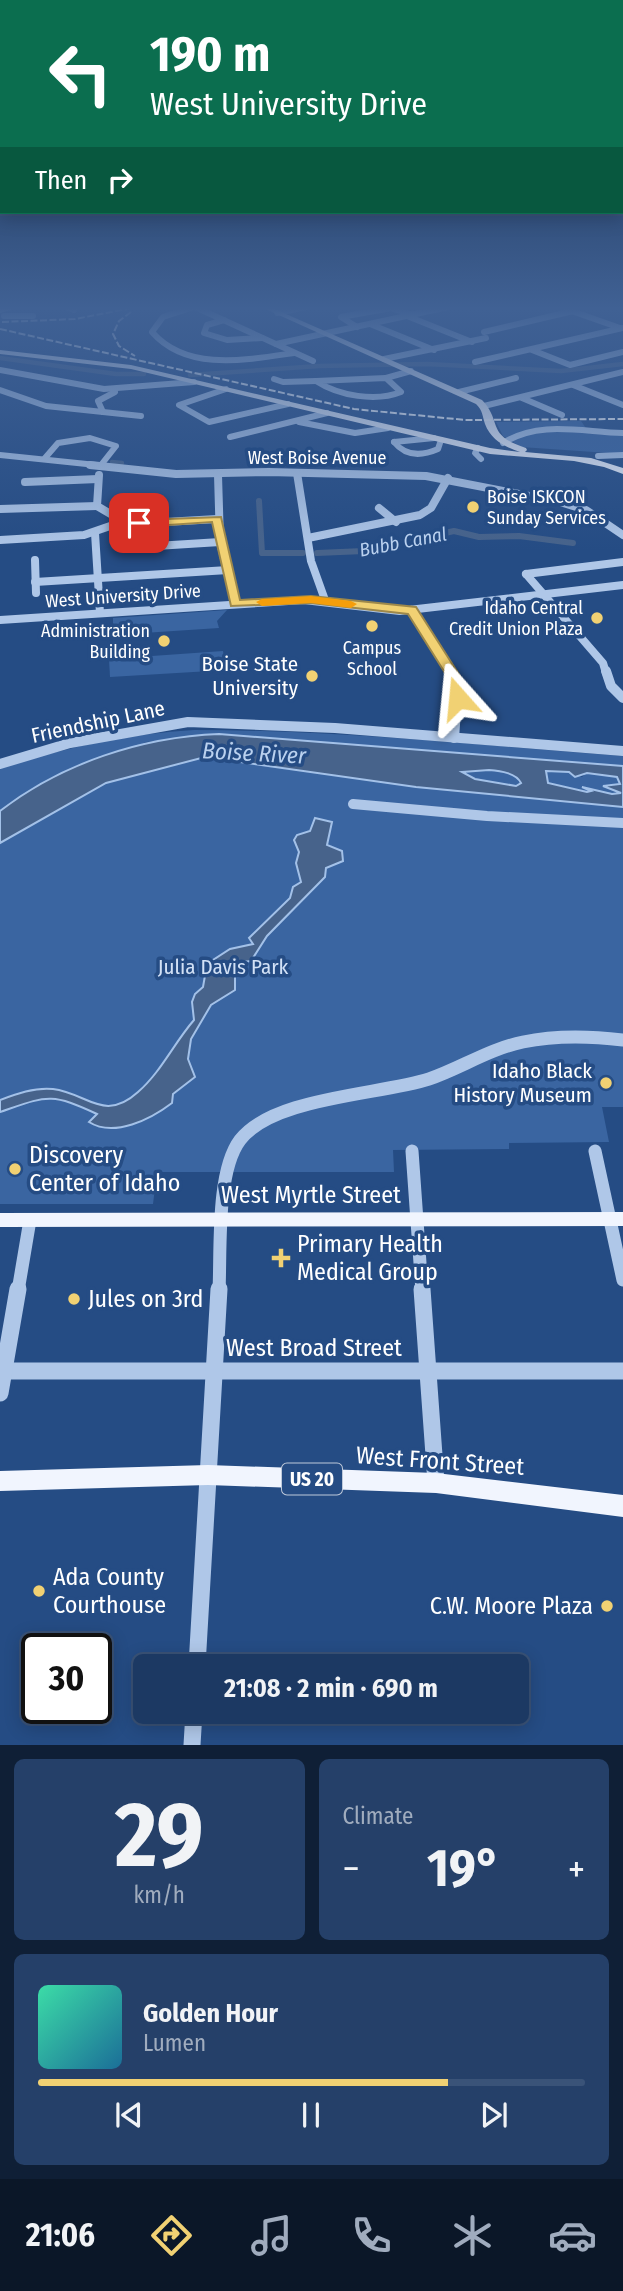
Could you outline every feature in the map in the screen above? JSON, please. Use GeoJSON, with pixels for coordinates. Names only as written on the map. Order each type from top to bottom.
{"type":"FeatureCollection","features":[{"type":"Feature","properties":{"kind":"main road"},"geometry":{"type":"LineString","coordinates":[[451,388],[484,406],[492,430],[503,443],[522,450],[598,456],[623,463]]}},
{"type":"Feature","properties":{"kind":"main road"},"geometry":{"type":"LineString","coordinates":[[226,389],[501,453],[587,459],[623,471]]}},
{"type":"Feature","properties":{"kind":"main road"},"geometry":{"type":"LineString","coordinates":[[246,393],[376,425]]}},
{"type":"Feature","properties":{"kind":"main road"},"geometry":{"type":"LineString","coordinates":[[484,406],[479,410],[480,424],[491,443],[501,453],[545,452]]}},
{"type":"Feature","properties":{"kind":"main road"},"geometry":{"type":"LineString","coordinates":[[474,447],[491,443]]}},
{"type":"Feature","properties":{"kind":"main road","name":"West Myrtle Street"},"geometry":{"type":"LineString","coordinates":[[0,1220],[617,1219]]}},
{"type":"Feature","properties":{"kind":"main road","name":"West Front Street"},"geometry":{"type":"LineString","coordinates":[[0,1481],[208,1475],[436,1483],[623,1506]]}},
{"type":"Feature","properties":{"kind":"street"},"geometry":{"type":"LineString","coordinates":[[105,388],[134,388]]}},
{"type":"Feature","properties":{"kind":"street"},"geometry":{"type":"LineString","coordinates":[[341,388],[369,397],[385,397],[401,392],[397,388]]}},
{"type":"Feature","properties":{"kind":"street"},"geometry":{"type":"LineString","coordinates":[[459,392],[474,388]]}},
{"type":"Feature","properties":{"kind":"street"},"geometry":{"type":"LineString","coordinates":[[484,406],[560,388]]}},
{"type":"Feature","properties":{"kind":"street"},"geometry":{"type":"LineString","coordinates":[[582,388],[623,405]]}},
{"type":"Feature","properties":{"kind":"street"},"geometry":{"type":"LineString","coordinates":[[226,389],[179,405],[209,422],[288,404]]}},
{"type":"Feature","properties":{"kind":"street"},"geometry":{"type":"LineString","coordinates":[[0,390],[26,402],[141,416]]}},
{"type":"Feature","properties":{"kind":"street"},"geometry":{"type":"LineString","coordinates":[[103,412],[98,401],[120,390]]}},
{"type":"Feature","properties":{"kind":"street"},"geometry":{"type":"LineString","coordinates":[[522,398],[562,415]]}},
{"type":"Feature","properties":{"kind":"street"},"geometry":{"type":"LineString","coordinates":[[230,437],[327,414]]}},
{"type":"Feature","properties":{"kind":"street"},"geometry":{"type":"LineString","coordinates":[[295,421],[338,432],[377,431],[388,428]]}},
{"type":"Feature","properties":{"kind":"street"},"geometry":{"type":"LineString","coordinates":[[503,443],[521,430],[541,428],[623,433]]}},
{"type":"Feature","properties":{"kind":"street"},"geometry":{"type":"LineString","coordinates":[[46,458],[65,440],[96,439],[116,446],[101,465],[97,506]]}},
{"type":"Feature","properties":{"kind":"street"},"geometry":{"type":"LineString","coordinates":[[437,439],[438,449],[422,454],[401,450],[394,442],[437,439]]}},
{"type":"Feature","properties":{"kind":"street"},"geometry":{"type":"LineString","coordinates":[[474,447],[475,453],[481,459]]}},
{"type":"Feature","properties":{"kind":"street","name":"West Boise Avenue"},"geometry":{"type":"LineString","coordinates":[[0,455],[176,474],[297,473],[448,478],[586,510],[623,535]]}},
{"type":"Feature","properties":{"kind":"street"},"geometry":{"type":"LineString","coordinates":[[598,456],[623,455]]}},
{"type":"Feature","properties":{"kind":"street"},"geometry":{"type":"LineString","coordinates":[[297,473],[311,561],[326,600]]}},
{"type":"Feature","properties":{"kind":"street"},"geometry":{"type":"LineString","coordinates":[[218,475],[217,519],[220,542],[235,604]]}},
{"type":"Feature","properties":{"kind":"street"},"geometry":{"type":"LineString","coordinates":[[307,538],[421,515],[431,508],[448,478]]}},
{"type":"Feature","properties":{"kind":"street"},"geometry":{"type":"LineString","coordinates":[[24,482],[98,479]]}},
{"type":"Feature","properties":{"kind":"street"},"geometry":{"type":"LineString","coordinates":[[0,509],[97,506],[114,516],[113,525]]}},
{"type":"Feature","properties":{"kind":"street"},"geometry":{"type":"LineString","coordinates":[[379,508],[396,522]]}},
{"type":"Feature","properties":{"kind":"street"},"geometry":{"type":"LineString","coordinates":[[0,540],[95,533],[113,525],[217,519]]}},
{"type":"Feature","properties":{"kind":"street"},"geometry":{"type":"LineString","coordinates":[[607,524],[623,525]]}},
{"type":"Feature","properties":{"kind":"street"},"geometry":{"type":"LineString","coordinates":[[95,533],[100,613]]}},
{"type":"Feature","properties":{"kind":"street"},"geometry":{"type":"LineString","coordinates":[[156,546],[220,542]]}},
{"type":"Feature","properties":{"kind":"street"},"geometry":{"type":"LineString","coordinates":[[35,560],[36,593]]}},
{"type":"Feature","properties":{"kind":"street"},"geometry":{"type":"LineString","coordinates":[[623,562],[526,574],[603,663],[611,685],[623,698]]}},
{"type":"Feature","properties":{"kind":"street"},"geometry":{"type":"LineString","coordinates":[[35,582],[228,570]]}},
{"type":"Feature","properties":{"kind":"street","name":"West University Drive"},"geometry":{"type":"LineString","coordinates":[[0,620],[326,600],[388,610],[411,610],[623,585]]}},
{"type":"Feature","properties":{"kind":"street"},"geometry":{"type":"LineString","coordinates":[[411,610],[458,684],[454,738]]}},
{"type":"Feature","properties":{"kind":"street","name":"Friendship Lane"},"geometry":{"type":"LineString","coordinates":[[0,764],[70,743],[161,724],[188,722],[335,728],[623,751]]}},
{"type":"Feature","properties":{"kind":"street"},"geometry":{"type":"LineString","coordinates":[[353,804],[487,816],[623,822]]}},
{"type":"Feature","properties":{"kind":"street"},"geometry":{"type":"LineString","coordinates":[[198,1654],[226,1173],[240,1139],[252,1129],[292,1111],[342,1096],[433,1078],[488,1052],[527,1042],[568,1037],[623,1040]]}},
{"type":"Feature","properties":{"kind":"street"},"geometry":{"type":"LineString","coordinates":[[412,1151],[436,1483]]}},
{"type":"Feature","properties":{"kind":"street"},"geometry":{"type":"LineString","coordinates":[[595,1151],[617,1219],[623,1280]]}},
{"type":"Feature","properties":{"kind":"street"},"geometry":{"type":"LineString","coordinates":[[0,1393],[6,1371],[30,1220]]}},
{"type":"Feature","properties":{"kind":"street","name":"West Broad Street"},"geometry":{"type":"LineString","coordinates":[[6,1371],[623,1371]]}},
{"type":"Feature","properties":{"kind":"street"},"geometry":{"type":"LineString","coordinates":[[192,1745],[193,1724]]}},
{"type":"Feature","properties":{"kind":"green space"},"geometry":{"type":"Polygon","coordinates":[[[581,421],[590,434],[623,435],[623,454],[521,447],[503,436],[496,422],[581,421]]]}},
{"type":"Feature","properties":{"kind":"green space"},"geometry":{"type":"Polygon","coordinates":[[[227,610],[217,621],[219,628],[113,635],[113,618],[227,610]]]}},
{"type":"Feature","properties":{"kind":"green space"},"geometry":{"type":"Polygon","coordinates":[[[223,651],[227,670],[110,677],[109,659],[223,651]]]}},
{"type":"Feature","properties":{"kind":"green space"},"geometry":{"type":"Polygon","coordinates":[[[194,730],[355,735],[623,756],[623,766],[219,734],[146,742],[19,796],[0,811],[0,768],[96,743],[194,730]]]}},
{"type":"Feature","properties":{"kind":"green space","name":"Julia Davis Park"},"geometry":{"type":"Polygon","coordinates":[[[205,757],[416,787],[623,807],[623,1107],[602,1107],[609,1142],[509,1143],[509,1149],[393,1150],[394,1172],[157,1172],[153,1204],[0,1204],[0,843],[106,783],[205,757]]]}},
{"type":"Feature","properties":{"kind":"green space"},"geometry":{"type":"Polygon","coordinates":[[[489,770],[512,775],[522,783],[516,786],[474,779],[462,772],[489,770]]]}},
{"type":"Feature","properties":{"kind":"green space"},"geometry":{"type":"Polygon","coordinates":[[[545,771],[569,772],[582,777],[587,772],[617,777],[621,784],[605,785],[622,793],[612,794],[588,789],[594,792],[587,792],[548,783],[545,771]]]}},
{"type":"Feature","properties":{"kind":"water","name":"Boise River"},"geometry":{"type":"Polygon","coordinates":[[[219,734],[623,766],[623,807],[416,787],[205,757],[106,783],[0,843],[0,811],[50,779],[76,766],[132,747],[190,736],[219,734]],[[489,770],[462,772],[475,779],[516,786],[521,783],[512,775],[489,770]],[[546,771],[548,783],[587,792],[591,791],[582,787],[612,794],[621,793],[603,786],[620,784],[617,777],[587,773],[575,777],[569,772],[546,771]]]}},
{"type":"Feature","properties":{"kind":"water"},"geometry":{"type":"Polygon","coordinates":[[[315,818],[332,822],[327,845],[342,851],[343,861],[326,868],[325,877],[267,936],[251,961],[235,963],[235,990],[211,1005],[191,1039],[188,1059],[195,1077],[173,1094],[172,1103],[143,1120],[110,1128],[89,1122],[97,1114],[58,1099],[28,1102],[0,1112],[0,1100],[33,1090],[53,1089],[105,1106],[126,1101],[138,1092],[154,1076],[194,1020],[192,1002],[195,994],[203,987],[206,970],[213,960],[230,949],[253,944],[249,938],[290,898],[293,887],[301,882],[296,863],[299,852],[294,840],[297,835],[310,831],[315,818]]]}},
{"type":"Feature","properties":{"kind":"waterway","name":"Bubb Canal"},"geometry":{"type":"LineString","coordinates":[[112,462],[122,463]]}},
{"type":"Feature","properties":{"kind":"waterway","name":"Bubb Canal"},"geometry":{"type":"LineString","coordinates":[[259,501],[262,553],[303,553]]}},
{"type":"Feature","properties":{"kind":"waterway","name":"Bubb Canal"},"geometry":{"type":"LineString","coordinates":[[317,553],[364,551],[454,531],[479,537],[519,536],[573,543]]}},
{"type":"Feature","properties":{"kind":"railway"},"geometry":{"type":"LineString","coordinates":[[263,388],[354,409],[465,420],[623,419]]}},
{"type":"Feature","properties":{"kind":"slow traffic"},"geometry":{"type":"LineString","coordinates":[[262,602],[326,600],[351,604]]}},
{"type":"Feature","properties":{"kind":"place","name":"Boise ISKCON Sunday Services"},"geometry":{"type":"Point","coordinates":[473,507]}},
{"type":"Feature","properties":{"kind":"place","name":"Idaho Central Credit Union Plaza"},"geometry":{"type":"Point","coordinates":[597,618]}},
{"type":"Feature","properties":{"kind":"place","name":"Campus School"},"geometry":{"type":"Point","coordinates":[372,626]}},
{"type":"Feature","properties":{"kind":"place","name":"Administration Building"},"geometry":{"type":"Point","coordinates":[164,641]}},
{"type":"Feature","properties":{"kind":"place","name":"Boise State University"},"geometry":{"type":"Point","coordinates":[312,676]}},
{"type":"Feature","properties":{"kind":"place","name":"Idaho Black History Museum"},"geometry":{"type":"Point","coordinates":[606,1083]}},
{"type":"Feature","properties":{"kind":"place","name":"Discovery Center of Idaho"},"geometry":{"type":"Point","coordinates":[15,1169]}},
{"type":"Feature","properties":{"kind":"place","name":"Primary Health Medical Group"},"geometry":{"type":"Point","coordinates":[281,1258]}},
{"type":"Feature","properties":{"kind":"place","name":"Jules on 3rd"},"geometry":{"type":"Point","coordinates":[74,1299]}},
{"type":"Feature","properties":{"kind":"place","name":"Ada County Courthouse"},"geometry":{"type":"Point","coordinates":[39,1591]}},
{"type":"Feature","properties":{"kind":"place","name":"C.W. Moore Plaza"},"geometry":{"type":"Point","coordinates":[607,1606]}},
{"type":"Feature","properties":{"kind":"route"},"geometry":{"type":"LineString","coordinates":[[139,523],[217,519],[235,604],[326,600],[388,610],[411,610],[458,684],[458,698]]}}]}
